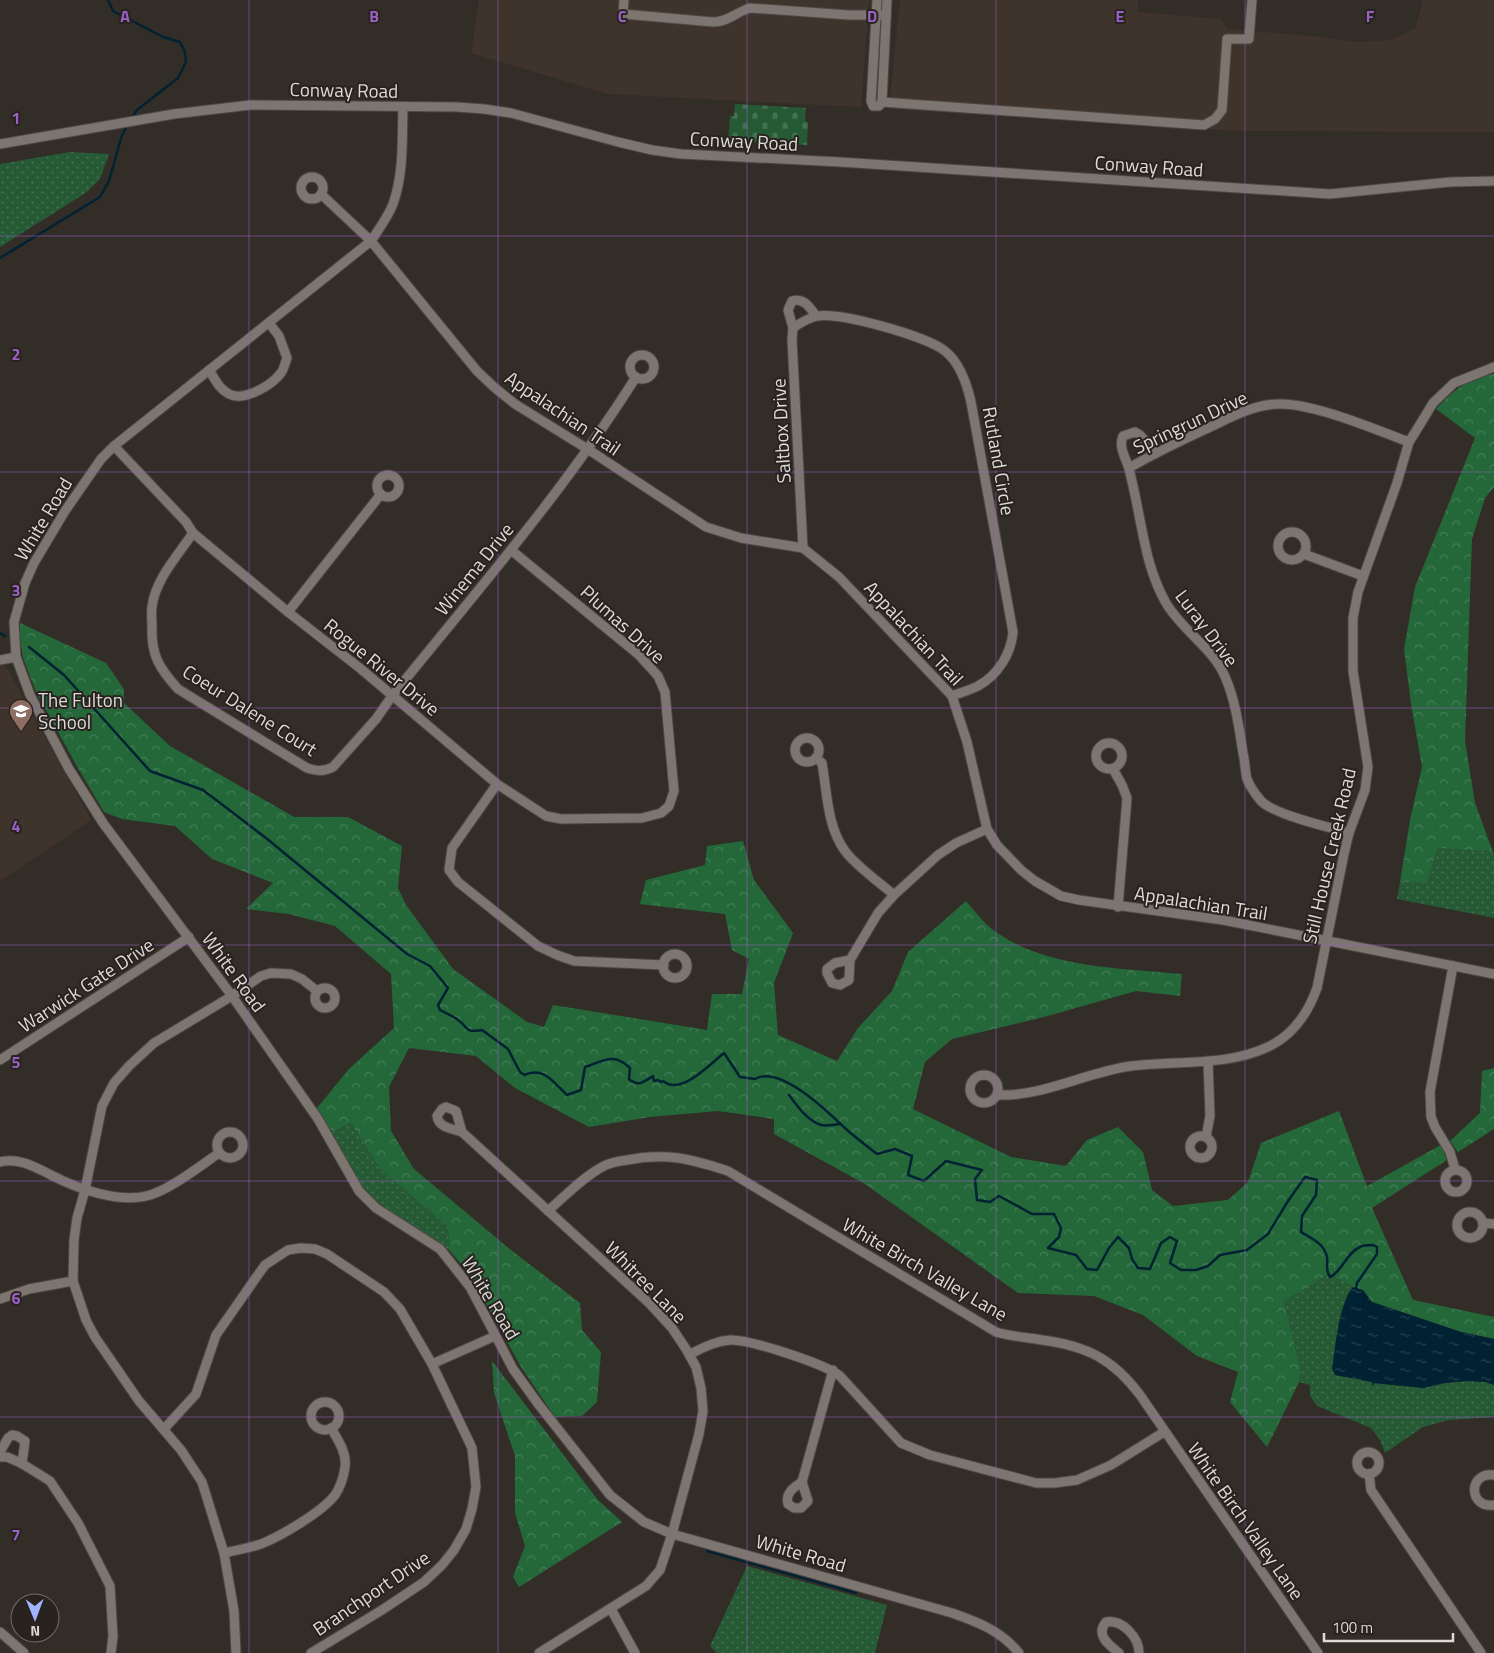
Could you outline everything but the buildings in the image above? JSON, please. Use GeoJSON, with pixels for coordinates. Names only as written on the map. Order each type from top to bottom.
{"type":"FeatureCollection","features":[{"type":"Feature","properties":{"kind":"street"},"geometry":{"type":"LineString","coordinates":[[624,0],[623,14],[713,22],[727,21],[741,10],[750,8],[849,15],[886,15]]}},
{"type":"Feature","properties":{"kind":"street"},"geometry":{"type":"LineString","coordinates":[[877,0],[871,101],[873,106],[876,107],[881,105],[882,102],[887,0]]}},
{"type":"Feature","properties":{"kind":"street"},"geometry":{"type":"LineString","coordinates":[[882,102],[1204,125],[1215,119],[1222,110],[1227,39],[1249,39],[1252,0]]}},
{"type":"Feature","properties":{"kind":"street","name":"Conway Road"},"geometry":{"type":"LineString","coordinates":[[0,144],[174,114],[250,105],[484,108],[511,113],[627,144],[681,154],[840,162],[1330,194],[1450,182],[1494,181]]}},
{"type":"Feature","properties":{"kind":"street","name":"White Road"},"geometry":{"type":"LineString","coordinates":[[403,106],[402,157],[393,204],[371,241],[114,446],[101,459],[65,511],[34,563],[25,583],[14,622],[16,658],[30,695],[85,795],[103,823],[232,996],[318,1119],[359,1191],[376,1208],[440,1249],[470,1287],[513,1368],[539,1405],[610,1495],[644,1522],[672,1534],[952,1613],[982,1624],[1002,1635],[1019,1653]]}},
{"type":"Feature","properties":{"kind":"street","name":"Appalachian Trail"},"geometry":{"type":"LineString","coordinates":[[322,195],[371,241],[477,371],[515,404],[706,527],[723,534],[741,538],[803,548],[839,577],[952,696],[967,742],[987,829],[997,845],[1015,864],[1047,889],[1061,896],[1118,907],[1223,920],[1494,974]]}},
{"type":"Feature","properties":{"kind":"street","name":"Saltbox Drive"},"geometry":{"type":"LineString","coordinates":[[803,548],[792,340],[793,328],[788,310],[792,301],[803,301],[816,316]]}},
{"type":"Feature","properties":{"kind":"street","name":"Rutland Circle"},"geometry":{"type":"LineString","coordinates":[[793,328],[816,316],[829,315],[879,325],[929,342],[946,352],[956,364],[968,389],[1013,632],[1012,644],[1006,658],[998,669],[979,686],[952,696]]}},
{"type":"Feature","properties":{"kind":"street"},"geometry":{"type":"LineString","coordinates":[[209,370],[220,387],[231,395],[246,395],[259,391],[269,384],[281,374],[287,358],[281,341],[269,323]]}},
{"type":"Feature","properties":{"kind":"street","name":"Still House Creek Road"},"geometry":{"type":"LineString","coordinates":[[997,1095],[1038,1091],[1092,1074],[1131,1066],[1208,1061],[1251,1054],[1272,1045],[1300,1022],[1310,1007],[1317,988],[1349,833],[1365,790],[1368,767],[1353,671],[1353,618],[1358,592],[1397,483],[1409,442],[1433,403],[1443,392],[1454,383],[1494,368]]}},
{"type":"Feature","properties":{"kind":"street","name":"Winema Drive"},"geometry":{"type":"LineString","coordinates":[[325,771],[333,767],[376,719],[392,696],[511,550],[589,450],[636,377]]}},
{"type":"Feature","properties":{"kind":"street","name":"Springrun Drive"},"geometry":{"type":"LineString","coordinates":[[1129,468],[1233,416],[1254,408],[1280,404],[1302,406],[1409,442]]}},
{"type":"Feature","properties":{"kind":"street","name":"Luray Drive"},"geometry":{"type":"LineString","coordinates":[[1156,453],[1140,434],[1134,432],[1123,436],[1121,441],[1122,449],[1129,468],[1149,563],[1166,603],[1179,622],[1219,664],[1226,679],[1235,707],[1248,780],[1263,803],[1275,812],[1349,833]]}},
{"type":"Feature","properties":{"kind":"street","name":"Rogue River Drive"},"geometry":{"type":"LineString","coordinates":[[114,446],[186,522],[193,533],[497,784],[546,816],[561,818],[642,818],[662,813],[669,806]]}},
{"type":"Feature","properties":{"kind":"street"},"geometry":{"type":"LineString","coordinates":[[288,612],[381,494]]}},
{"type":"Feature","properties":{"kind":"street","name":"Coeur Dalene Court"},"geometry":{"type":"LineString","coordinates":[[193,533],[164,575],[157,590],[152,606],[154,655],[168,678],[178,689],[307,768],[325,771]]}},
{"type":"Feature","properties":{"kind":"street","name":"Plumas Drive"},"geometry":{"type":"LineString","coordinates":[[511,550],[639,655],[658,676],[665,692],[674,791],[669,806]]}},
{"type":"Feature","properties":{"kind":"street"},"geometry":{"type":"LineString","coordinates":[[1304,554],[1363,576]]}},
{"type":"Feature","properties":{"kind":"street"},"geometry":{"type":"LineString","coordinates":[[0,660],[16,658]]}},
{"type":"Feature","properties":{"kind":"street"},"geometry":{"type":"LineString","coordinates":[[816,758],[822,763],[830,814],[840,843],[846,853],[894,895]]}},
{"type":"Feature","properties":{"kind":"street"},"geometry":{"type":"LineString","coordinates":[[1113,769],[1127,798],[1118,907]]}},
{"type":"Feature","properties":{"kind":"street"},"geometry":{"type":"LineString","coordinates":[[497,784],[452,848],[449,870],[458,882],[538,946],[574,961],[664,965]]}},
{"type":"Feature","properties":{"kind":"street"},"geometry":{"type":"LineString","coordinates":[[850,960],[878,914],[894,895],[938,855],[956,843],[987,829]]}},
{"type":"Feature","properties":{"kind":"street","name":"Warwick Gate Drive"},"geometry":{"type":"LineString","coordinates":[[0,1060],[189,937]]}},
{"type":"Feature","properties":{"kind":"street"},"geometry":{"type":"LineString","coordinates":[[1453,966],[1430,1092],[1431,1117],[1450,1152],[1455,1169]]}},
{"type":"Feature","properties":{"kind":"street"},"geometry":{"type":"LineString","coordinates":[[236,1653],[234,1611],[224,1553],[202,1482],[181,1450],[140,1401],[95,1338],[72,1282],[74,1240],[77,1218],[85,1190],[102,1106],[114,1083],[129,1066],[154,1044],[261,976],[291,974],[302,979],[318,991]]}},
{"type":"Feature","properties":{"kind":"street"},"geometry":{"type":"LineString","coordinates":[[1206,1137],[1210,1116],[1208,1061]]}},
{"type":"Feature","properties":{"kind":"street","name":"Whitree Lane"},"geometry":{"type":"LineString","coordinates":[[462,1132],[648,1303],[672,1328],[696,1366],[701,1388],[703,1411],[699,1434],[672,1534],[660,1570],[646,1586],[539,1653]]}},
{"type":"Feature","properties":{"kind":"street"},"geometry":{"type":"LineString","coordinates":[[0,1162],[19,1162],[33,1166],[85,1190],[120,1197],[137,1198],[152,1195],[219,1153]]}},
{"type":"Feature","properties":{"kind":"street","name":"White Birch Valley Lane"},"geometry":{"type":"LineString","coordinates":[[548,1211],[592,1173],[603,1166],[619,1161],[652,1156],[672,1156],[691,1159],[728,1171],[996,1332],[1009,1336],[1060,1343],[1091,1352],[1104,1359],[1128,1379],[1318,1653]]}},
{"type":"Feature","properties":{"kind":"street"},"geometry":{"type":"LineString","coordinates":[[1483,1223],[1494,1224]]}},
{"type":"Feature","properties":{"kind":"street","name":"Branchport Drive"},"geometry":{"type":"LineString","coordinates":[[164,1430],[196,1394],[216,1335],[265,1265],[288,1250],[301,1248],[315,1249],[321,1252],[384,1292],[400,1309],[432,1364],[472,1448],[476,1487],[472,1510],[466,1529],[454,1550],[442,1565],[424,1582],[311,1653]]}},
{"type":"Feature","properties":{"kind":"street"},"geometry":{"type":"LineString","coordinates":[[0,1299],[29,1289],[72,1282]]}},
{"type":"Feature","properties":{"kind":"street"},"geometry":{"type":"LineString","coordinates":[[432,1364],[495,1336]]}},
{"type":"Feature","properties":{"kind":"street"},"geometry":{"type":"LineString","coordinates":[[690,1354],[712,1343],[730,1340],[746,1341],[833,1370],[852,1388],[901,1443],[930,1455],[1036,1484],[1077,1480],[1111,1465],[1164,1432]]}},
{"type":"Feature","properties":{"kind":"street"},"geometry":{"type":"LineString","coordinates":[[802,1482],[833,1370]]}},
{"type":"Feature","properties":{"kind":"street"},"geometry":{"type":"LineString","coordinates":[[224,1553],[261,1544],[283,1534],[322,1508],[334,1496],[341,1484],[346,1466],[343,1450],[331,1428]]}},
{"type":"Feature","properties":{"kind":"street"},"geometry":{"type":"LineString","coordinates":[[22,1464],[25,1442],[12,1435],[8,1438],[2,1455],[22,1464],[50,1481],[78,1523],[110,1586],[113,1636],[110,1653]]}},
{"type":"Feature","properties":{"kind":"street"},"geometry":{"type":"LineString","coordinates":[[1369,1474],[1371,1490],[1481,1653]]}},
{"type":"Feature","properties":{"kind":"street"},"geometry":{"type":"LineString","coordinates":[[1494,1475],[1483,1476],[1474,1488],[1476,1498],[1480,1502],[1484,1505],[1494,1506]]}},
{"type":"Feature","properties":{"kind":"street"},"geometry":{"type":"LineString","coordinates":[[611,1608],[635,1653]]}},
{"type":"Feature","properties":{"kind":"street"},"geometry":{"type":"LineString","coordinates":[[1119,1653],[1101,1635],[1102,1627],[1106,1622],[1113,1620],[1120,1623],[1135,1637],[1139,1653]]}},
{"type":"Feature","properties":{"kind":"street"},"geometry":{"type":"LineString","coordinates":[[0,1632],[24,1653]]}},
{"type":"Feature","properties":{"kind":"shaded area"},"geometry":{"type":"Polygon","coordinates":[[[479,0],[869,0],[861,107],[608,94],[471,53],[479,0]]]}},
{"type":"Feature","properties":{"kind":"shaded area"},"geometry":{"type":"Polygon","coordinates":[[[900,0],[1138,0],[1137,12],[1220,19],[1228,29],[1356,42],[1390,40],[1415,29],[1423,0],[1494,0],[1494,132],[1241,131],[889,109],[900,0]]]}},
{"type":"Feature","properties":{"kind":"shaded area","name":"The Fulton School"},"geometry":{"type":"Polygon","coordinates":[[[0,665],[4,665],[9,672],[91,820],[0,881],[0,665]]]}},
{"type":"Feature","properties":{"kind":"green space"},"geometry":{"type":"Polygon","coordinates":[[[735,104],[806,108],[805,121],[808,122],[807,145],[752,142],[751,145],[728,144],[730,116],[734,116],[735,104]]]}},
{"type":"Feature","properties":{"kind":"green space"},"geometry":{"type":"Polygon","coordinates":[[[70,152],[109,154],[100,179],[87,192],[0,247],[0,164],[70,152]]]}},
{"type":"Feature","properties":{"kind":"green space"},"geometry":{"type":"Polygon","coordinates":[[[1494,374],[1494,487],[1485,498],[1472,539],[1465,741],[1475,803],[1493,852],[1438,848],[1427,883],[1400,882],[1410,820],[1422,767],[1404,649],[1415,587],[1475,438],[1436,409],[1462,386],[1476,378],[1494,374]]]}},
{"type":"Feature","properties":{"kind":"green space"},"geometry":{"type":"Polygon","coordinates":[[[20,623],[106,663],[124,689],[124,703],[170,746],[294,817],[348,817],[402,846],[398,888],[406,905],[453,969],[527,1022],[544,1027],[553,1005],[707,1030],[712,994],[742,994],[749,959],[732,950],[725,914],[640,904],[646,880],[705,865],[707,846],[743,841],[754,880],[793,933],[774,983],[778,1035],[837,1061],[858,1028],[892,991],[908,952],[966,901],[992,929],[1012,942],[1034,952],[1083,964],[1182,974],[1180,996],[1136,991],[1044,1017],[952,1039],[925,1062],[913,1109],[1011,1157],[1066,1166],[1087,1140],[1118,1127],[1143,1152],[1152,1190],[1173,1206],[1228,1200],[1248,1182],[1261,1143],[1339,1111],[1367,1186],[1441,1145],[1447,1160],[1372,1208],[1413,1300],[1494,1317],[1494,1339],[1461,1332],[1372,1302],[1363,1290],[1353,1287],[1330,1273],[1284,1301],[1301,1371],[1299,1382],[1267,1447],[1230,1402],[1238,1372],[1197,1356],[1143,1315],[1094,1296],[1018,1293],[865,1184],[774,1134],[774,1119],[718,1111],[650,1117],[589,1127],[515,1088],[476,1056],[409,1048],[389,1087],[391,1131],[414,1169],[511,1250],[580,1303],[582,1330],[601,1352],[597,1402],[582,1416],[555,1417],[521,1367],[469,1273],[449,1250],[448,1227],[380,1169],[351,1123],[332,1132],[317,1108],[349,1069],[394,1028],[391,974],[335,926],[289,914],[246,909],[273,883],[212,859],[175,826],[122,819],[104,812],[36,692],[23,658],[20,623]]]}},
{"type":"Feature","properties":{"kind":"green space"},"geometry":{"type":"Polygon","coordinates":[[[1438,848],[1493,852],[1494,918],[1397,899],[1400,882],[1427,883],[1438,848]]]}},
{"type":"Feature","properties":{"kind":"green space"},"geometry":{"type":"Polygon","coordinates":[[[1494,1068],[1494,1129],[1458,1152],[1450,1141],[1480,1113],[1482,1071],[1494,1068]]]}},
{"type":"Feature","properties":{"kind":"green space"},"geometry":{"type":"Polygon","coordinates":[[[351,1123],[380,1169],[448,1227],[449,1250],[396,1216],[376,1201],[361,1185],[346,1164],[332,1132],[351,1123]]]}},
{"type":"Feature","properties":{"kind":"green space"},"geometry":{"type":"Polygon","coordinates":[[[1330,1272],[1353,1287],[1347,1295],[1335,1375],[1372,1382],[1373,1386],[1374,1383],[1423,1388],[1444,1383],[1486,1382],[1494,1385],[1494,1417],[1449,1420],[1423,1427],[1385,1453],[1380,1440],[1371,1428],[1317,1406],[1310,1396],[1310,1385],[1299,1382],[1301,1371],[1284,1301],[1330,1272]]]}},
{"type":"Feature","properties":{"kind":"green space"},"geometry":{"type":"Polygon","coordinates":[[[492,1361],[597,1499],[622,1522],[519,1587],[513,1577],[525,1546],[515,1513],[515,1456],[494,1393],[492,1361]]]}},
{"type":"Feature","properties":{"kind":"green space"},"geometry":{"type":"Polygon","coordinates":[[[747,1566],[887,1605],[875,1653],[717,1653],[710,1646],[747,1566]]]}},
{"type":"Feature","properties":{"kind":"water"},"geometry":{"type":"Polygon","coordinates":[[[1353,1287],[1363,1290],[1372,1302],[1461,1332],[1494,1339],[1494,1385],[1486,1382],[1467,1381],[1423,1388],[1374,1383],[1372,1386],[1372,1382],[1335,1375],[1332,1369],[1338,1326],[1344,1304],[1353,1287]]]}},
{"type":"Feature","properties":{"kind":"waterway"},"geometry":{"type":"LineString","coordinates":[[108,0],[113,11],[163,37],[180,42],[185,52],[186,62],[178,78],[137,110],[131,119]]}},
{"type":"Feature","properties":{"kind":"waterway"},"geometry":{"type":"LineString","coordinates":[[0,258],[100,197],[109,181],[122,135],[128,124]]}},
{"type":"Feature","properties":{"kind":"waterway"},"geometry":{"type":"LineString","coordinates":[[0,633],[5,636]]}},
{"type":"Feature","properties":{"kind":"waterway"},"geometry":{"type":"LineString","coordinates":[[29,647],[64,675],[150,771],[203,790],[266,838],[407,954],[430,966],[448,988],[438,1005],[440,1010],[462,1023],[469,1030],[482,1030],[508,1049],[520,1072],[524,1075],[537,1072],[543,1074],[567,1095],[581,1090],[585,1067],[603,1060],[613,1059],[619,1060],[630,1068],[629,1079],[635,1083],[644,1082],[653,1076],[654,1081],[663,1081],[670,1085],[687,1082],[724,1053],[740,1077],[755,1079],[765,1076],[777,1078],[804,1092],[877,1154],[895,1149],[912,1156],[908,1175],[924,1181],[946,1161],[982,1170],[975,1179],[977,1200],[990,1202],[999,1196],[1032,1214],[1054,1214],[1061,1228],[1059,1237],[1048,1248],[1076,1255],[1087,1269],[1097,1270],[1109,1248],[1118,1237],[1129,1248],[1132,1259],[1138,1268],[1150,1269],[1161,1243],[1170,1237],[1177,1241],[1170,1263],[1181,1270],[1196,1270],[1208,1266],[1220,1255],[1247,1250],[1268,1234],[1305,1177],[1317,1180],[1316,1195],[1302,1216],[1301,1232],[1323,1248],[1327,1257],[1327,1270],[1330,1277],[1361,1246],[1373,1245],[1377,1247],[1377,1254],[1357,1283],[1356,1288]]}},
{"type":"Feature","properties":{"kind":"waterway"},"geometry":{"type":"LineString","coordinates":[[789,1095],[803,1112],[816,1123],[821,1125],[840,1124]]}},
{"type":"Feature","properties":{"kind":"waterway"},"geometry":{"type":"LineString","coordinates":[[707,1551],[856,1593]]}},
{"type":"Feature","properties":{"kind":"place","name":"The Fulton School"},"geometry":{"type":"Point","coordinates":[21,732]}}]}
